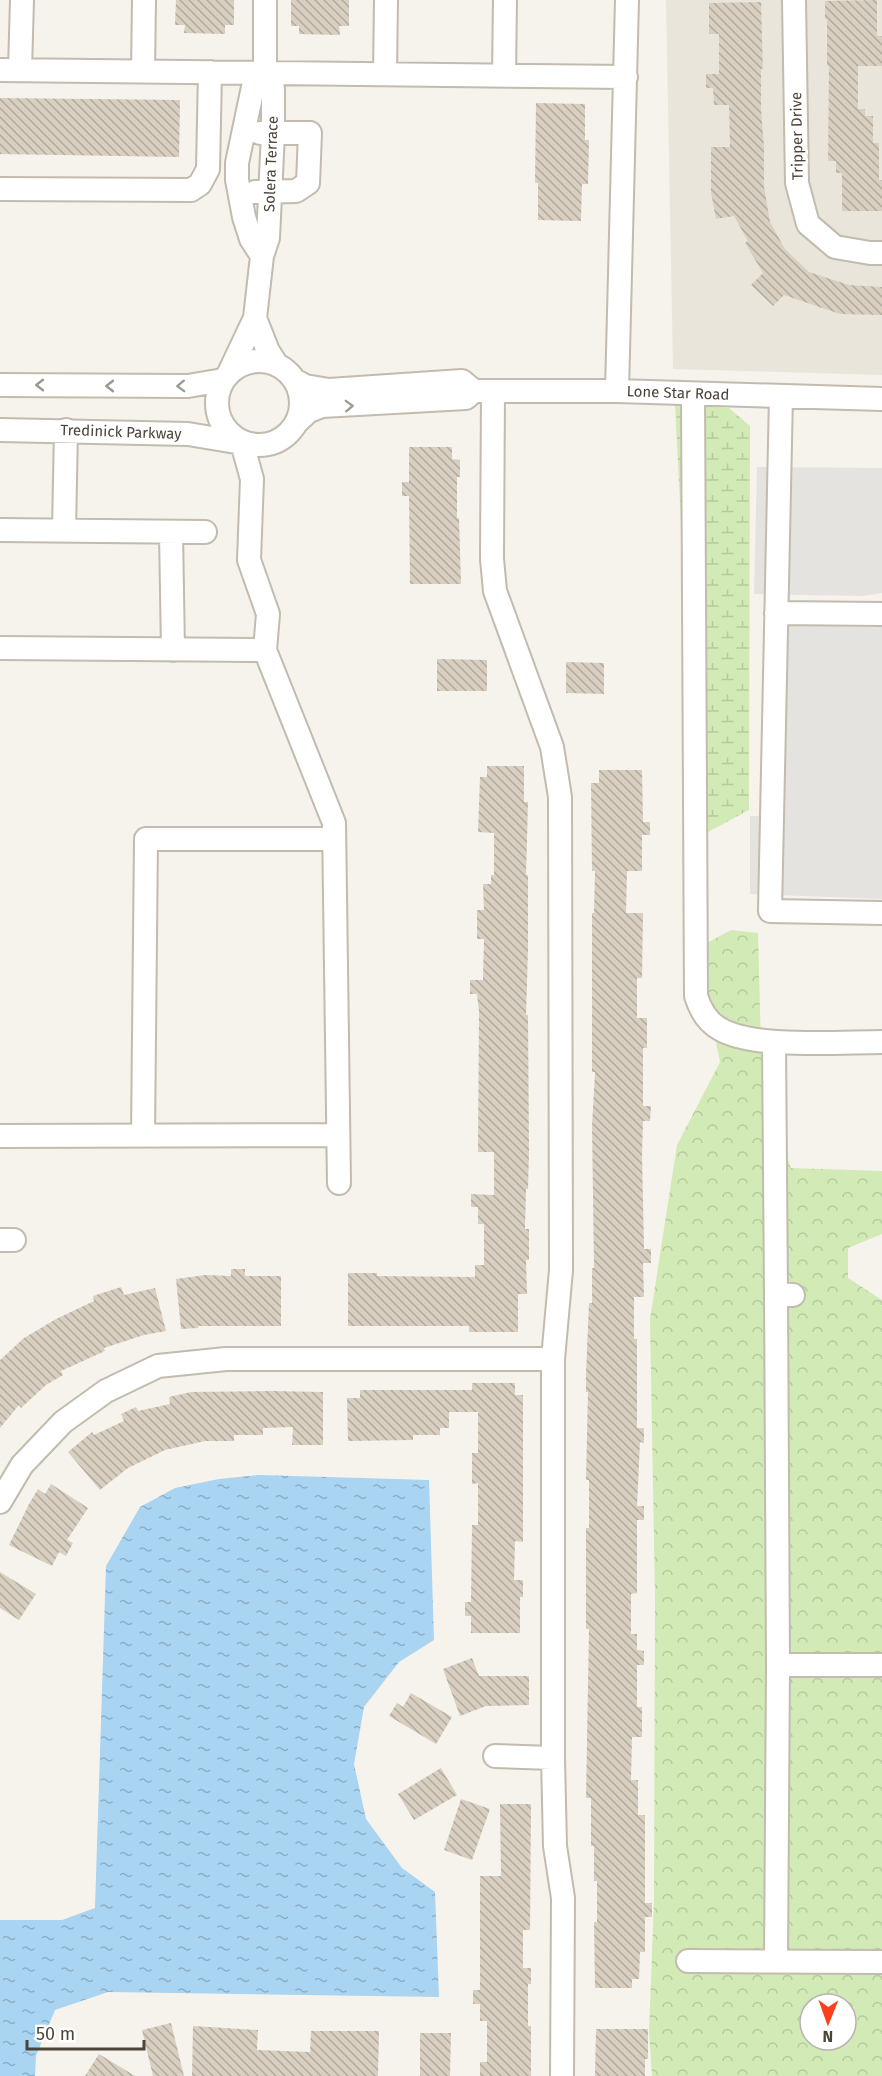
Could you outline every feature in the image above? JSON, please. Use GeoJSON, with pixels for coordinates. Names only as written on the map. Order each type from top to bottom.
{"type":"FeatureCollection","features":[{"type":"Feature","properties":{"kind":"street"},"geometry":{"type":"LineString","coordinates":[[22,0],[10,70],[626,77]]}},
{"type":"Feature","properties":{"kind":"street"},"geometry":{"type":"LineString","coordinates":[[143,71],[144,0]]}},
{"type":"Feature","properties":{"kind":"street","name":"Solera Terrace"},"geometry":{"type":"LineString","coordinates":[[226,377],[255,318],[262,256],[277,192],[280,133],[273,88],[265,72],[266,0]]}},
{"type":"Feature","properties":{"kind":"street"},"geometry":{"type":"LineString","coordinates":[[385,74],[386,0]]}},
{"type":"Feature","properties":{"kind":"street"},"geometry":{"type":"LineString","coordinates":[[504,75],[505,0]]}},
{"type":"Feature","properties":{"kind":"street"},"geometry":{"type":"LineString","coordinates":[[617,391],[627,0]]}},
{"type":"Feature","properties":{"kind":"street","name":"Tripper Drive"},"geometry":{"type":"LineString","coordinates":[[794,0],[797,183],[808,224],[835,247],[882,253]]}},
{"type":"Feature","properties":{"kind":"street"},"geometry":{"type":"LineString","coordinates":[[0,189],[191,190],[200,184],[208,170],[210,72]]}},
{"type":"Feature","properties":{"kind":"street","name":"Solera Terrace"},"geometry":{"type":"LineString","coordinates":[[262,256],[251,239],[239,191],[237,164],[253,87],[265,72]]}},
{"type":"Feature","properties":{"kind":"street"},"geometry":{"type":"LineString","coordinates":[[239,191],[296,191],[308,183],[310,133],[243,133]]}},
{"type":"Feature","properties":{"kind":"street","name":"Solera Terrace"},"geometry":{"type":"LineString","coordinates":[[255,318],[268,351],[286,373]]}},
{"type":"Feature","properties":{"kind":"street"},"geometry":{"type":"LineString","coordinates":[[256,361],[286,373],[299,390],[301,401],[296,423],[281,440],[257,445],[242,443],[227,432],[218,416],[216,404],[218,391],[226,377],[236,368],[256,361]]}},
{"type":"Feature","properties":{"kind":"street","name":"Lone Star Road"},"geometry":{"type":"LineString","coordinates":[[286,373],[305,386],[329,390],[462,381],[483,391]]}},
{"type":"Feature","properties":{"kind":"street"},"geometry":{"type":"LineString","coordinates":[[0,385],[188,386],[226,377]]}},
{"type":"Feature","properties":{"kind":"street"},"geometry":{"type":"LineString","coordinates":[[483,391],[495,591],[552,747],[560,797],[561,1270],[553,1359],[553,1758],[555,1846],[563,1898],[562,2076]]}},
{"type":"Feature","properties":{"kind":"street","name":"Lone Star Road"},"geometry":{"type":"LineString","coordinates":[[296,423],[309,411],[322,406],[466,398],[483,391],[617,391],[882,399]]}},
{"type":"Feature","properties":{"kind":"street"},"geometry":{"type":"LineString","coordinates":[[693,394],[696,996],[700,1010],[718,1029],[741,1038],[774,1042],[882,1042]]}},
{"type":"Feature","properties":{"kind":"street"},"geometry":{"type":"LineString","coordinates":[[781,396],[770,910],[882,913]]}},
{"type":"Feature","properties":{"kind":"street","name":"Tredinick Parkway"},"geometry":{"type":"LineString","coordinates":[[0,430],[188,434],[242,443]]}},
{"type":"Feature","properties":{"kind":"street"},"geometry":{"type":"LineString","coordinates":[[64,530],[66,430]]}},
{"type":"Feature","properties":{"kind":"street"},"geometry":{"type":"LineString","coordinates":[[242,443],[252,479],[249,560],[268,614],[265,650],[334,823],[339,1183]]}},
{"type":"Feature","properties":{"kind":"street"},"geometry":{"type":"LineString","coordinates":[[252,479],[270,444]]}},
{"type":"Feature","properties":{"kind":"street"},"geometry":{"type":"LineString","coordinates":[[0,530],[205,532]]}},
{"type":"Feature","properties":{"kind":"street"},"geometry":{"type":"LineString","coordinates":[[171,532],[173,650]]}},
{"type":"Feature","properties":{"kind":"street"},"geometry":{"type":"LineString","coordinates":[[776,613],[882,614]]}},
{"type":"Feature","properties":{"kind":"street"},"geometry":{"type":"LineString","coordinates":[[0,648],[265,650]]}},
{"type":"Feature","properties":{"kind":"street"},"geometry":{"type":"LineString","coordinates":[[143,1135],[146,839],[334,839]]}},
{"type":"Feature","properties":{"kind":"street"},"geometry":{"type":"LineString","coordinates":[[774,1042],[785,1295],[778,1665],[776,1960]]}},
{"type":"Feature","properties":{"kind":"street"},"geometry":{"type":"LineString","coordinates":[[0,1136],[338,1135]]}},
{"type":"Feature","properties":{"kind":"street"},"geometry":{"type":"LineString","coordinates":[[0,1502],[22,1465],[63,1422],[106,1391],[159,1366],[226,1359],[553,1359]]}},
{"type":"Feature","properties":{"kind":"street"},"geometry":{"type":"LineString","coordinates":[[778,1665],[882,1665]]}},
{"type":"Feature","properties":{"kind":"street"},"geometry":{"type":"LineString","coordinates":[[495,1756],[553,1758]]}},
{"type":"Feature","properties":{"kind":"street"},"geometry":{"type":"LineString","coordinates":[[688,1961],[882,1962]]}},
{"type":"Feature","properties":{"kind":"shaded area"},"geometry":{"type":"Polygon","coordinates":[[[666,0],[882,0],[882,375],[673,369],[666,0]]]}},
{"type":"Feature","properties":{"kind":"shaded area"},"geometry":{"type":"Polygon","coordinates":[[[757,467],[882,468],[882,593],[863,596],[754,594],[757,467]]]}},
{"type":"Feature","properties":{"kind":"shaded area"},"geometry":{"type":"Polygon","coordinates":[[[766,625],[882,627],[882,899],[750,894],[750,816],[762,816],[766,625]]]}},
{"type":"Feature","properties":{"kind":"green space"},"geometry":{"type":"Polygon","coordinates":[[[675,404],[729,408],[750,426],[749,810],[697,838],[675,404]]]}},
{"type":"Feature","properties":{"kind":"green space"},"geometry":{"type":"Polygon","coordinates":[[[731,930],[758,933],[762,1087],[791,1168],[882,1171],[882,1234],[848,1248],[848,1278],[882,1300],[882,2076],[652,2076],[649,2032],[654,1901],[655,1597],[650,1319],[677,1145],[720,1062],[709,1005],[703,945],[731,930]]]}},
{"type":"Feature","properties":{"kind":"water"},"geometry":{"type":"Polygon","coordinates":[[[258,1475],[429,1480],[434,1640],[399,1662],[364,1707],[354,1764],[366,1819],[402,1868],[435,1892],[439,1997],[108,1992],[55,2010],[36,2056],[35,2076],[0,2076],[0,1920],[62,1920],[95,1908],[106,1566],[140,1507],[175,1488],[219,1479],[258,1475]]]}},
{"type":"Feature","properties":{"kind":"building"},"geometry":{"type":"Polygon","coordinates":[[[176,0],[234,0],[234,25],[225,25],[225,34],[184,33],[185,25],[175,25],[176,0]]]}},
{"type":"Feature","properties":{"kind":"building"},"geometry":{"type":"Polygon","coordinates":[[[291,0],[349,0],[349,26],[339,26],[340,35],[299,34],[299,26],[291,26],[291,0]]]}},
{"type":"Feature","properties":{"kind":"building"},"geometry":{"type":"Polygon","coordinates":[[[877,0],[877,36],[882,36],[882,66],[858,66],[858,109],[865,109],[865,116],[873,116],[873,143],[879,143],[882,211],[842,211],[842,173],[836,173],[836,161],[828,161],[829,66],[827,66],[825,1],[877,0]]]}},
{"type":"Feature","properties":{"kind":"building"},"geometry":{"type":"Polygon","coordinates":[[[761,2],[764,187],[770,222],[785,249],[809,272],[849,285],[882,287],[882,315],[840,314],[784,295],[773,306],[751,285],[763,273],[745,243],[748,241],[734,216],[716,219],[711,192],[711,147],[730,147],[729,105],[714,105],[713,88],[706,88],[706,74],[719,74],[719,34],[709,34],[709,3],[761,2]]]}},
{"type":"Feature","properties":{"kind":"building"},"geometry":{"type":"Polygon","coordinates":[[[0,98],[180,100],[179,157],[0,154],[0,98]]]}},
{"type":"Feature","properties":{"kind":"building"},"geometry":{"type":"Polygon","coordinates":[[[536,103],[585,104],[585,140],[589,140],[588,184],[582,184],[581,221],[538,220],[538,183],[535,183],[536,103]]]}},
{"type":"Feature","properties":{"kind":"building"},"geometry":{"type":"Polygon","coordinates":[[[409,447],[452,447],[452,459],[460,460],[460,477],[457,477],[457,518],[459,518],[461,584],[410,584],[409,496],[402,496],[402,482],[409,482],[409,447]]]}},
{"type":"Feature","properties":{"kind":"building"},"geometry":{"type":"Polygon","coordinates":[[[437,659],[487,660],[487,691],[437,691],[437,659]]]}},
{"type":"Feature","properties":{"kind":"building"},"geometry":{"type":"Polygon","coordinates":[[[566,662],[604,663],[604,694],[566,693],[566,662]]]}},
{"type":"Feature","properties":{"kind":"building"},"geometry":{"type":"Polygon","coordinates":[[[487,766],[524,766],[524,802],[528,802],[526,1015],[528,1015],[529,1152],[525,1229],[529,1229],[529,1260],[526,1260],[527,1294],[518,1294],[518,1332],[469,1332],[469,1326],[348,1326],[348,1273],[377,1273],[377,1276],[475,1277],[475,1265],[484,1265],[484,1224],[478,1224],[478,1207],[471,1207],[471,1194],[494,1195],[494,1152],[478,1152],[479,1011],[477,994],[470,994],[470,980],[483,980],[484,939],[477,939],[477,910],[484,910],[483,884],[491,884],[491,875],[494,875],[494,833],[478,832],[480,777],[487,777],[487,766]]]}},
{"type":"Feature","properties":{"kind":"building"},"geometry":{"type":"Polygon","coordinates":[[[599,770],[642,770],[643,822],[650,822],[650,835],[642,835],[642,871],[627,871],[626,913],[643,913],[642,978],[637,978],[637,1018],[647,1018],[647,1048],[643,1048],[643,1106],[651,1106],[650,1121],[643,1121],[642,1155],[644,1249],[651,1249],[651,1263],[643,1263],[644,1297],[634,1297],[634,1339],[637,1339],[637,1428],[644,1428],[644,1443],[640,1442],[637,1506],[644,1506],[644,1520],[637,1520],[637,1593],[631,1594],[631,1634],[637,1634],[637,1650],[644,1651],[644,1665],[637,1665],[637,1707],[642,1707],[642,1737],[632,1737],[631,1780],[638,1780],[638,1815],[645,1815],[645,1903],[652,1903],[652,1917],[645,1917],[645,1952],[640,1952],[639,1979],[632,1979],[632,1988],[595,1988],[594,1922],[597,1922],[597,1881],[594,1881],[594,1846],[591,1846],[591,1798],[586,1798],[589,1629],[586,1629],[586,1528],[589,1528],[589,1480],[586,1480],[588,1392],[586,1392],[586,1374],[589,1303],[592,1303],[592,1268],[594,1268],[592,1126],[595,1072],[592,1072],[592,913],[594,913],[595,871],[592,871],[591,783],[599,783],[599,770]]]}},
{"type":"Feature","properties":{"kind":"building"},"geometry":{"type":"Polygon","coordinates":[[[231,1269],[245,1269],[245,1276],[281,1276],[281,1326],[198,1326],[198,1328],[181,1329],[176,1279],[205,1275],[231,1276],[231,1269]]]}},
{"type":"Feature","properties":{"kind":"building"},"geometry":{"type":"Polygon","coordinates":[[[121,1287],[124,1295],[155,1288],[166,1331],[144,1335],[104,1348],[105,1351],[61,1371],[63,1375],[46,1385],[21,1408],[19,1405],[0,1428],[0,1360],[24,1338],[56,1319],[94,1301],[93,1296],[121,1287]]]}},
{"type":"Feature","properties":{"kind":"building"},"geometry":{"type":"Polygon","coordinates":[[[472,1383],[515,1383],[515,1395],[523,1395],[523,1542],[515,1541],[514,1580],[523,1580],[523,1597],[520,1597],[520,1633],[471,1633],[471,1616],[465,1616],[465,1602],[471,1602],[472,1525],[478,1525],[478,1483],[472,1484],[472,1453],[478,1453],[478,1412],[449,1412],[449,1428],[440,1428],[440,1435],[413,1435],[413,1440],[348,1441],[347,1398],[360,1398],[360,1390],[472,1390],[472,1383]]]}},
{"type":"Feature","properties":{"kind":"building"},"geometry":{"type":"Polygon","coordinates":[[[191,1392],[323,1392],[323,1445],[292,1445],[293,1427],[263,1428],[263,1435],[234,1435],[234,1441],[205,1441],[165,1450],[128,1468],[100,1490],[68,1452],[92,1432],[94,1435],[124,1421],[121,1414],[136,1407],[138,1411],[170,1404],[169,1397],[191,1392]]]}},
{"type":"Feature","properties":{"kind":"building"},"geometry":{"type":"Polygon","coordinates":[[[51,1484],[88,1508],[67,1540],[73,1543],[66,1556],[59,1552],[52,1566],[9,1545],[38,1489],[45,1494],[51,1484]]]}},
{"type":"Feature","properties":{"kind":"building"},"geometry":{"type":"Polygon","coordinates":[[[0,1572],[36,1594],[19,1620],[0,1608],[0,1572]]]}},
{"type":"Feature","properties":{"kind":"building"},"geometry":{"type":"Polygon","coordinates":[[[472,1658],[479,1676],[529,1676],[529,1705],[486,1706],[460,1716],[443,1669],[472,1658]]]}},
{"type":"Feature","properties":{"kind":"building"},"geometry":{"type":"Polygon","coordinates":[[[411,1693],[452,1717],[436,1744],[389,1716],[397,1703],[403,1707],[411,1693]]]}},
{"type":"Feature","properties":{"kind":"building"},"geometry":{"type":"Polygon","coordinates":[[[441,1768],[457,1795],[414,1820],[398,1794],[441,1768]]]}},
{"type":"Feature","properties":{"kind":"building"},"geometry":{"type":"Polygon","coordinates":[[[461,1799],[490,1809],[472,1860],[444,1850],[461,1799]]]}},
{"type":"Feature","properties":{"kind":"building"},"geometry":{"type":"Polygon","coordinates":[[[500,1804],[531,1804],[530,1930],[523,1930],[523,1968],[531,1968],[531,1984],[528,1984],[528,2026],[531,2026],[531,2076],[480,2076],[480,2062],[487,2062],[487,2021],[480,2021],[480,2004],[473,2004],[473,1990],[480,1990],[480,1876],[501,1876],[500,1804]]]}},
{"type":"Feature","properties":{"kind":"building"},"geometry":{"type":"Polygon","coordinates":[[[171,2023],[184,2076],[153,2076],[142,2030],[171,2023]]]}},
{"type":"Feature","properties":{"kind":"building"},"geometry":{"type":"Polygon","coordinates":[[[193,2026],[258,2030],[257,2050],[310,2052],[311,2031],[379,2031],[378,2076],[192,2076],[193,2026]]]}},
{"type":"Feature","properties":{"kind":"building"},"geometry":{"type":"Polygon","coordinates":[[[596,2029],[648,2029],[648,2059],[645,2059],[645,2076],[595,2076],[596,2029]]]}},
{"type":"Feature","properties":{"kind":"building"},"geometry":{"type":"Polygon","coordinates":[[[420,2033],[451,2033],[450,2076],[420,2076],[420,2033]]]}},
{"type":"Feature","properties":{"kind":"building"},"geometry":{"type":"Polygon","coordinates":[[[99,2054],[135,2076],[85,2076],[99,2054]]]}}]}
